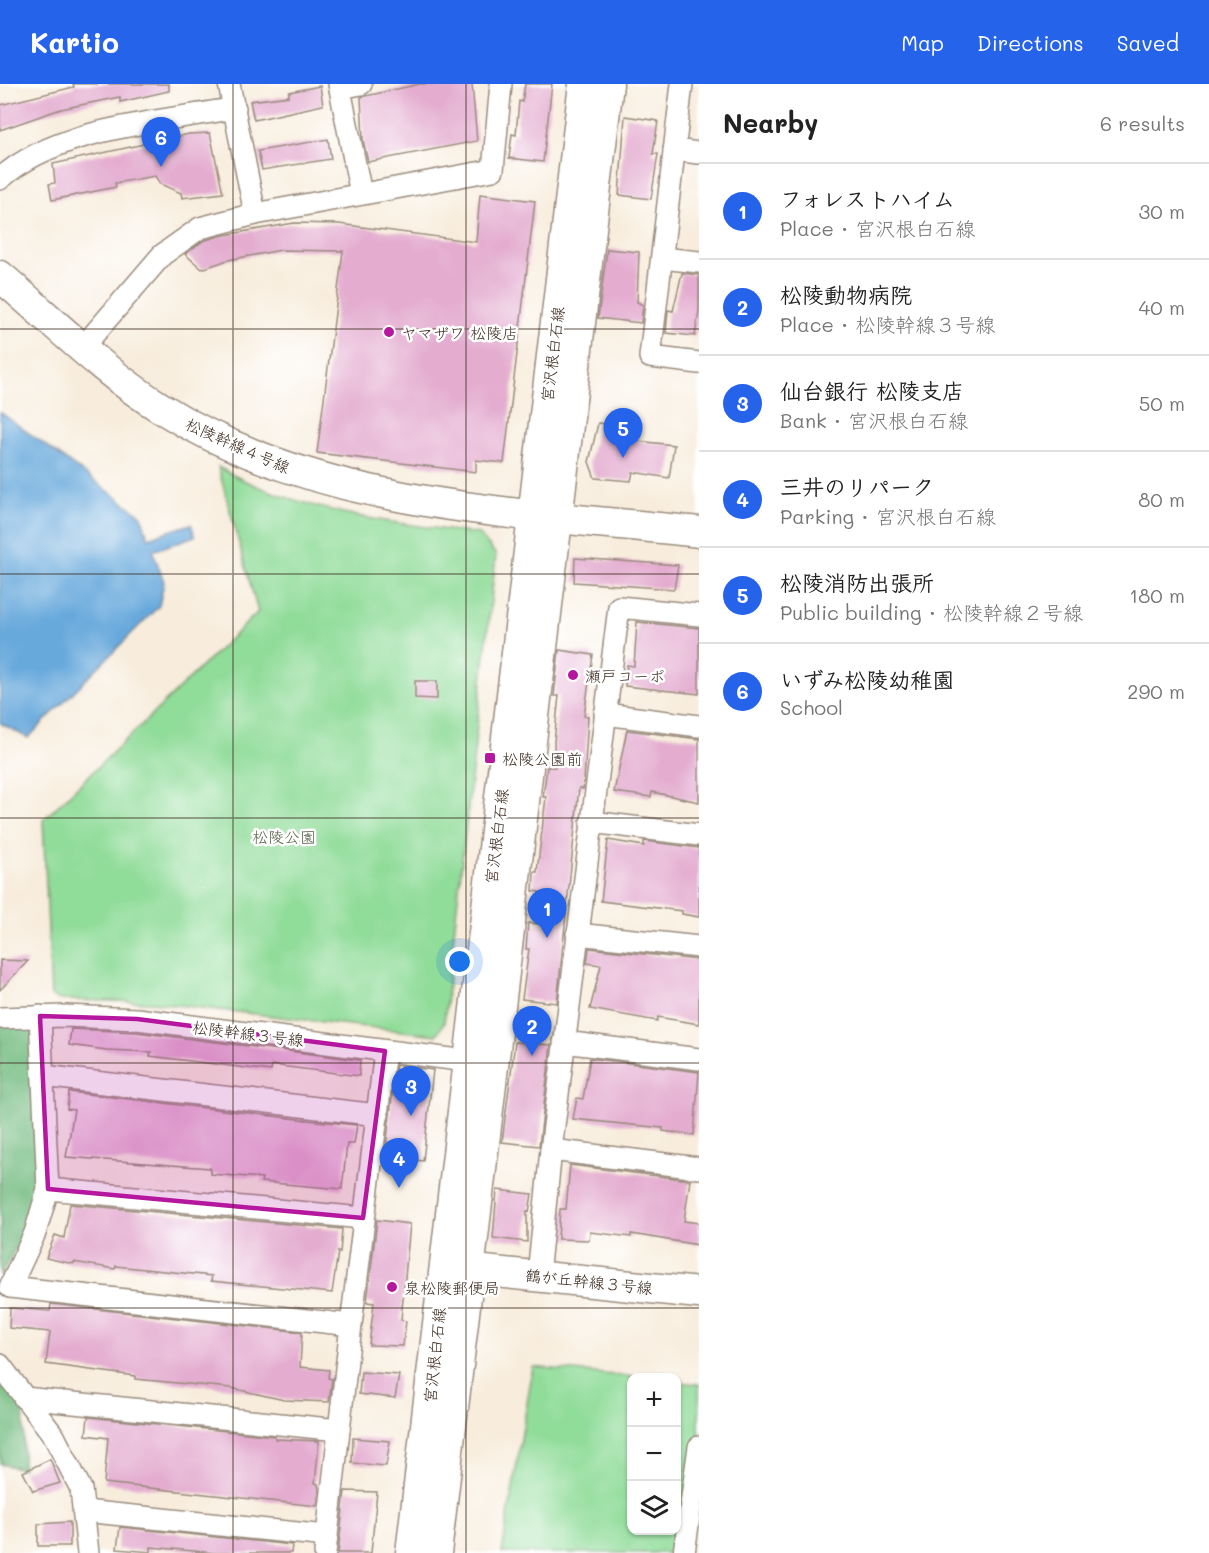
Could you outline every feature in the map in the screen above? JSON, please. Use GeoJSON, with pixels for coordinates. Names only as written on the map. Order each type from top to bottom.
{"type":"FeatureCollection","features":[{"type":"Feature","properties":{"kind":"street"},"geometry":{"type":"LineString","coordinates":[[229,84],[255,214]]}},
{"type":"Feature","properties":{"kind":"street"},"geometry":{"type":"LineString","coordinates":[[361,84],[340,86],[361,194]]}},
{"type":"Feature","properties":{"kind":"street"},"geometry":{"type":"LineString","coordinates":[[83,347],[162,255],[180,240],[200,228],[255,214],[493,170],[501,84]]}},
{"type":"Feature","properties":{"kind":"street","name":"宮沢根白石線"},"geometry":{"type":"LineString","coordinates":[[546,515],[584,84]]}},
{"type":"Feature","properties":{"kind":"street"},"geometry":{"type":"LineString","coordinates":[[436,1553],[456,1267],[546,515],[608,84]]}},
{"type":"Feature","properties":{"kind":"street"},"geometry":{"type":"LineString","coordinates":[[682,84],[650,357],[699,363]]}},
{"type":"Feature","properties":{"kind":"street"},"geometry":{"type":"LineString","coordinates":[[1,176],[40,153],[73,139],[235,108]]}},
{"type":"Feature","properties":{"kind":"street"},"geometry":{"type":"LineString","coordinates":[[674,150],[699,153]]}},
{"type":"Feature","properties":{"kind":"street"},"geometry":{"type":"LineString","coordinates":[[662,258],[699,262]]}},
{"type":"Feature","properties":{"kind":"street","name":"松陵幹線４号線"},"geometry":{"type":"LineString","coordinates":[[0,276],[128,386],[161,409],[214,438],[283,468],[426,502],[699,532]]}},
{"type":"Feature","properties":{"kind":"street"},"geometry":{"type":"LineString","coordinates":[[538,1275],[577,934],[619,607],[699,615]]}},
{"type":"Feature","properties":{"kind":"street"},"geometry":{"type":"LineString","coordinates":[[604,714],[699,726]]}},
{"type":"Feature","properties":{"kind":"street"},"geometry":{"type":"LineString","coordinates":[[591,822],[699,835]]}},
{"type":"Feature","properties":{"kind":"street"},"geometry":{"type":"LineString","coordinates":[[577,934],[699,947]]}},
{"type":"Feature","properties":{"kind":"street"},"geometry":{"type":"LineString","coordinates":[[40,1016],[48,1189],[35,1233],[5,1292],[351,1324]]}},
{"type":"Feature","properties":{"kind":"street","name":"松陵幹線３号線"},"geometry":{"type":"LineString","coordinates":[[0,1018],[40,1016],[137,1019],[482,1063]]}},
{"type":"Feature","properties":{"kind":"street"},"geometry":{"type":"LineString","coordinates":[[564,1042],[699,1059]]}},
{"type":"Feature","properties":{"kind":"street"},"geometry":{"type":"LineString","coordinates":[[84,1511],[326,1545],[363,1218],[385,1051]]}},
{"type":"Feature","properties":{"kind":"street"},"geometry":{"type":"LineString","coordinates":[[43,1076],[378,1115]]}},
{"type":"Feature","properties":{"kind":"street"},"geometry":{"type":"LineString","coordinates":[[551,1150],[699,1168]]}},
{"type":"Feature","properties":{"kind":"street"},"geometry":{"type":"LineString","coordinates":[[48,1189],[363,1218]]}},
{"type":"Feature","properties":{"kind":"street","name":"宮沢根白石線"},"geometry":{"type":"LineString","coordinates":[[411,1553],[456,1267]]}},
{"type":"Feature","properties":{"kind":"street","name":"鶴が丘幹線３号線"},"geometry":{"type":"LineString","coordinates":[[456,1267],[699,1293]]}},
{"type":"Feature","properties":{"kind":"street"},"geometry":{"type":"LineString","coordinates":[[0,1365],[54,1436],[81,1489],[88,1553]]}},
{"type":"Feature","properties":{"kind":"street"},"geometry":{"type":"LineString","coordinates":[[24,1398],[339,1430]]}},
{"type":"Feature","properties":{"kind":"street"},"geometry":{"type":"LineString","coordinates":[[684,1553],[695,1517],[699,1447]]}},
{"type":"Feature","properties":{"kind":"highlighted area"},"geometry":{"type":"Polygon","coordinates":[[[40,1016],[137,1019],[385,1051],[363,1218],[48,1189],[40,1016]]]}},
{"type":"Feature","properties":{"kind":"green space","name":"松陵公園"},"geometry":{"type":"Polygon","coordinates":[[[218,467],[280,495],[312,505],[379,520],[479,534],[496,555],[444,1023],[436,1035],[151,1002],[61,1000],[51,996],[43,820],[258,612],[218,467]]]}},
{"type":"Feature","properties":{"kind":"green space"},"geometry":{"type":"Polygon","coordinates":[[[0,1016],[40,1016],[48,1189],[0,1277],[0,1016]]]}},
{"type":"Feature","properties":{"kind":"green space"},"geometry":{"type":"Polygon","coordinates":[[[0,1365],[24,1398],[23,1469],[0,1464],[0,1365]]]}},
{"type":"Feature","properties":{"kind":"green space"},"geometry":{"type":"Polygon","coordinates":[[[533,1367],[627,1376],[627,1535],[681,1535],[681,1382],[699,1384],[699,1447],[684,1553],[502,1553],[533,1367]]]}},
{"type":"Feature","properties":{"kind":"water"},"geometry":{"type":"Polygon","coordinates":[[[0,412],[141,515],[148,538],[191,524],[195,536],[153,551],[164,582],[159,606],[28,738],[0,723],[0,412]]]}},
{"type":"Feature","properties":{"kind":"building"},"geometry":{"type":"Polygon","coordinates":[[[73,84],[169,84],[169,91],[120,102],[120,97],[61,109],[0,130],[0,105],[74,87],[73,84]]]}},
{"type":"Feature","properties":{"kind":"building"},"geometry":{"type":"Polygon","coordinates":[[[420,84],[472,84],[477,141],[368,162],[363,140],[361,97],[420,84]]]}},
{"type":"Feature","properties":{"kind":"building"},"geometry":{"type":"Polygon","coordinates":[[[525,84],[552,84],[543,162],[509,158],[512,134],[516,135],[519,101],[522,102],[525,84]]]}},
{"type":"Feature","properties":{"kind":"building"},"geometry":{"type":"Polygon","coordinates":[[[320,86],[323,105],[254,120],[250,101],[289,96],[289,92],[320,86]]]}},
{"type":"Feature","properties":{"kind":"building"},"geometry":{"type":"Polygon","coordinates":[[[625,116],[658,121],[653,154],[658,154],[651,199],[619,195],[625,116]]]}},
{"type":"Feature","properties":{"kind":"building"},"geometry":{"type":"Polygon","coordinates":[[[210,133],[223,193],[182,198],[181,193],[160,184],[155,176],[115,183],[116,187],[52,200],[49,184],[55,183],[53,164],[189,134],[210,133]]]}},
{"type":"Feature","properties":{"kind":"building"},"geometry":{"type":"Polygon","coordinates":[[[328,139],[331,159],[262,170],[258,151],[328,139]]]}},
{"type":"Feature","properties":{"kind":"building"},"geometry":{"type":"Polygon","coordinates":[[[480,194],[535,201],[504,463],[476,460],[476,472],[317,453],[343,251],[281,250],[228,260],[202,269],[185,254],[203,241],[219,236],[294,223],[339,224],[476,242],[480,194]]]}},
{"type":"Feature","properties":{"kind":"building"},"geometry":{"type":"Polygon","coordinates":[[[607,249],[639,252],[637,302],[643,305],[641,323],[598,318],[607,249]]]}},
{"type":"Feature","properties":{"kind":"building"},"geometry":{"type":"Polygon","coordinates":[[[682,273],[699,275],[699,310],[695,336],[666,333],[668,310],[673,311],[682,273]]]}},
{"type":"Feature","properties":{"kind":"building"},"geometry":{"type":"Polygon","coordinates":[[[598,423],[638,428],[637,441],[674,445],[669,478],[633,472],[631,481],[595,478],[589,462],[598,423]]]}},
{"type":"Feature","properties":{"kind":"building"},"geometry":{"type":"Polygon","coordinates":[[[575,558],[678,565],[674,589],[574,582],[575,558]]]}},
{"type":"Feature","properties":{"kind":"building"},"geometry":{"type":"Polygon","coordinates":[[[637,622],[699,628],[699,694],[625,686],[627,665],[634,666],[637,622]]]}},
{"type":"Feature","properties":{"kind":"building"},"geometry":{"type":"Polygon","coordinates":[[[559,650],[593,655],[584,716],[588,716],[584,781],[583,789],[579,788],[557,1003],[522,999],[529,949],[526,949],[528,923],[543,924],[546,893],[533,891],[534,872],[537,872],[546,797],[543,797],[547,767],[555,767],[554,742],[559,696],[554,696],[559,650]]]}},
{"type":"Feature","properties":{"kind":"building"},"geometry":{"type":"Polygon","coordinates":[[[415,681],[437,681],[437,699],[415,698],[415,681]]]}},
{"type":"Feature","properties":{"kind":"building"},"geometry":{"type":"Polygon","coordinates":[[[627,730],[699,739],[699,802],[652,792],[651,797],[614,792],[627,730]]]}},
{"type":"Feature","properties":{"kind":"building"},"geometry":{"type":"Polygon","coordinates":[[[608,840],[644,846],[644,841],[699,848],[699,917],[682,914],[682,911],[601,901],[608,840]]]}},
{"type":"Feature","properties":{"kind":"building"},"geometry":{"type":"Polygon","coordinates":[[[589,948],[699,960],[699,1024],[658,1017],[657,1021],[590,1009],[601,965],[587,963],[589,948]]]}},
{"type":"Feature","properties":{"kind":"building"},"geometry":{"type":"Polygon","coordinates":[[[0,960],[28,961],[0,990],[0,960]]]}},
{"type":"Feature","properties":{"kind":"building"},"geometry":{"type":"Polygon","coordinates":[[[71,1029],[136,1032],[360,1060],[359,1076],[272,1065],[271,1071],[150,1056],[151,1052],[69,1045],[71,1029]]]}},
{"type":"Feature","properties":{"kind":"building"},"geometry":{"type":"Polygon","coordinates":[[[515,1042],[551,1045],[539,1146],[502,1142],[515,1042]]]}},
{"type":"Feature","properties":{"kind":"building"},"geometry":{"type":"Polygon","coordinates":[[[590,1058],[699,1072],[694,1135],[663,1131],[663,1128],[573,1119],[577,1098],[583,1099],[590,1058]]]}},
{"type":"Feature","properties":{"kind":"building"},"geometry":{"type":"Polygon","coordinates":[[[396,1065],[433,1070],[423,1161],[385,1156],[396,1065]]]}},
{"type":"Feature","properties":{"kind":"building"},"geometry":{"type":"Polygon","coordinates":[[[69,1092],[357,1125],[354,1144],[347,1144],[342,1189],[261,1182],[262,1178],[210,1174],[210,1168],[66,1157],[74,1110],[67,1109],[69,1092]]]}},
{"type":"Feature","properties":{"kind":"building"},"geometry":{"type":"Polygon","coordinates":[[[570,1165],[690,1180],[684,1221],[699,1223],[699,1245],[631,1234],[631,1237],[590,1232],[589,1240],[558,1239],[560,1209],[566,1209],[570,1165]]]}},
{"type":"Feature","properties":{"kind":"building"},"geometry":{"type":"Polygon","coordinates":[[[497,1190],[532,1194],[529,1212],[527,1211],[527,1242],[493,1238],[497,1190]]]}},
{"type":"Feature","properties":{"kind":"building"},"geometry":{"type":"Polygon","coordinates":[[[70,1204],[342,1229],[332,1293],[211,1281],[212,1276],[116,1266],[115,1269],[46,1258],[55,1235],[64,1238],[70,1204]]]}},
{"type":"Feature","properties":{"kind":"building"},"geometry":{"type":"Polygon","coordinates":[[[377,1220],[410,1224],[401,1320],[406,1321],[403,1346],[369,1345],[374,1303],[367,1302],[377,1220]]]}},
{"type":"Feature","properties":{"kind":"building"},"geometry":{"type":"Polygon","coordinates":[[[51,1304],[302,1332],[300,1367],[329,1370],[328,1378],[332,1379],[329,1402],[284,1400],[231,1388],[135,1379],[135,1376],[46,1364],[50,1332],[9,1328],[10,1308],[50,1311],[51,1304]]]}},
{"type":"Feature","properties":{"kind":"building"},"geometry":{"type":"Polygon","coordinates":[[[361,1372],[399,1375],[395,1398],[359,1394],[361,1372]]]}},
{"type":"Feature","properties":{"kind":"building"},"geometry":{"type":"Polygon","coordinates":[[[88,1417],[275,1436],[275,1439],[319,1441],[315,1483],[318,1484],[319,1491],[317,1506],[104,1483],[108,1438],[86,1435],[88,1417]]]}},
{"type":"Feature","properties":{"kind":"building"},"geometry":{"type":"Polygon","coordinates":[[[353,1438],[390,1441],[386,1466],[352,1463],[353,1438]]]}},
{"type":"Feature","properties":{"kind":"building"},"geometry":{"type":"Polygon","coordinates":[[[50,1459],[60,1483],[33,1491],[23,1472],[50,1459]]]}},
{"type":"Feature","properties":{"kind":"building"},"geometry":{"type":"Polygon","coordinates":[[[345,1491],[377,1492],[371,1553],[338,1553],[345,1491]]]}},
{"type":"Feature","properties":{"kind":"building"},"geometry":{"type":"Polygon","coordinates":[[[70,1522],[70,1546],[38,1546],[38,1524],[70,1522]]]}},
{"type":"Feature","properties":{"kind":"building"},"geometry":{"type":"Polygon","coordinates":[[[120,1527],[292,1545],[291,1553],[215,1553],[151,1547],[151,1552],[117,1549],[120,1527]]]}},
{"type":"Feature","properties":{"kind":"place","name":"いずみ松陵幼稚園"},"geometry":{"type":"Point","coordinates":[161,167]}},
{"type":"Feature","properties":{"kind":"place","name":"ヤマザワ 松陵店"},"geometry":{"type":"Point","coordinates":[389,332]}},
{"type":"Feature","properties":{"kind":"place","name":"松陵消防出張所"},"geometry":{"type":"Point","coordinates":[623,458]}},
{"type":"Feature","properties":{"kind":"place","name":"瀬戸コーポ"},"geometry":{"type":"Point","coordinates":[573,675]}},
{"type":"Feature","properties":{"kind":"place","name":"松陵公園前"},"geometry":{"type":"Point","coordinates":[490,758]}},
{"type":"Feature","properties":{"kind":"place","name":"フォレストハイム"},"geometry":{"type":"Point","coordinates":[547,938]}},
{"type":"Feature","properties":{"kind":"place","name":"松陵動物病院"},"geometry":{"type":"Point","coordinates":[532,1056]}},
{"type":"Feature","properties":{"kind":"place","name":"仙台銀行 松陵支店"},"geometry":{"type":"Point","coordinates":[411,1116]}},
{"type":"Feature","properties":{"kind":"place","name":"三井のリパーク"},"geometry":{"type":"Point","coordinates":[399,1188]}},
{"type":"Feature","properties":{"kind":"place","name":"泉松陵郵便局"},"geometry":{"type":"Point","coordinates":[392,1287]}}]}
